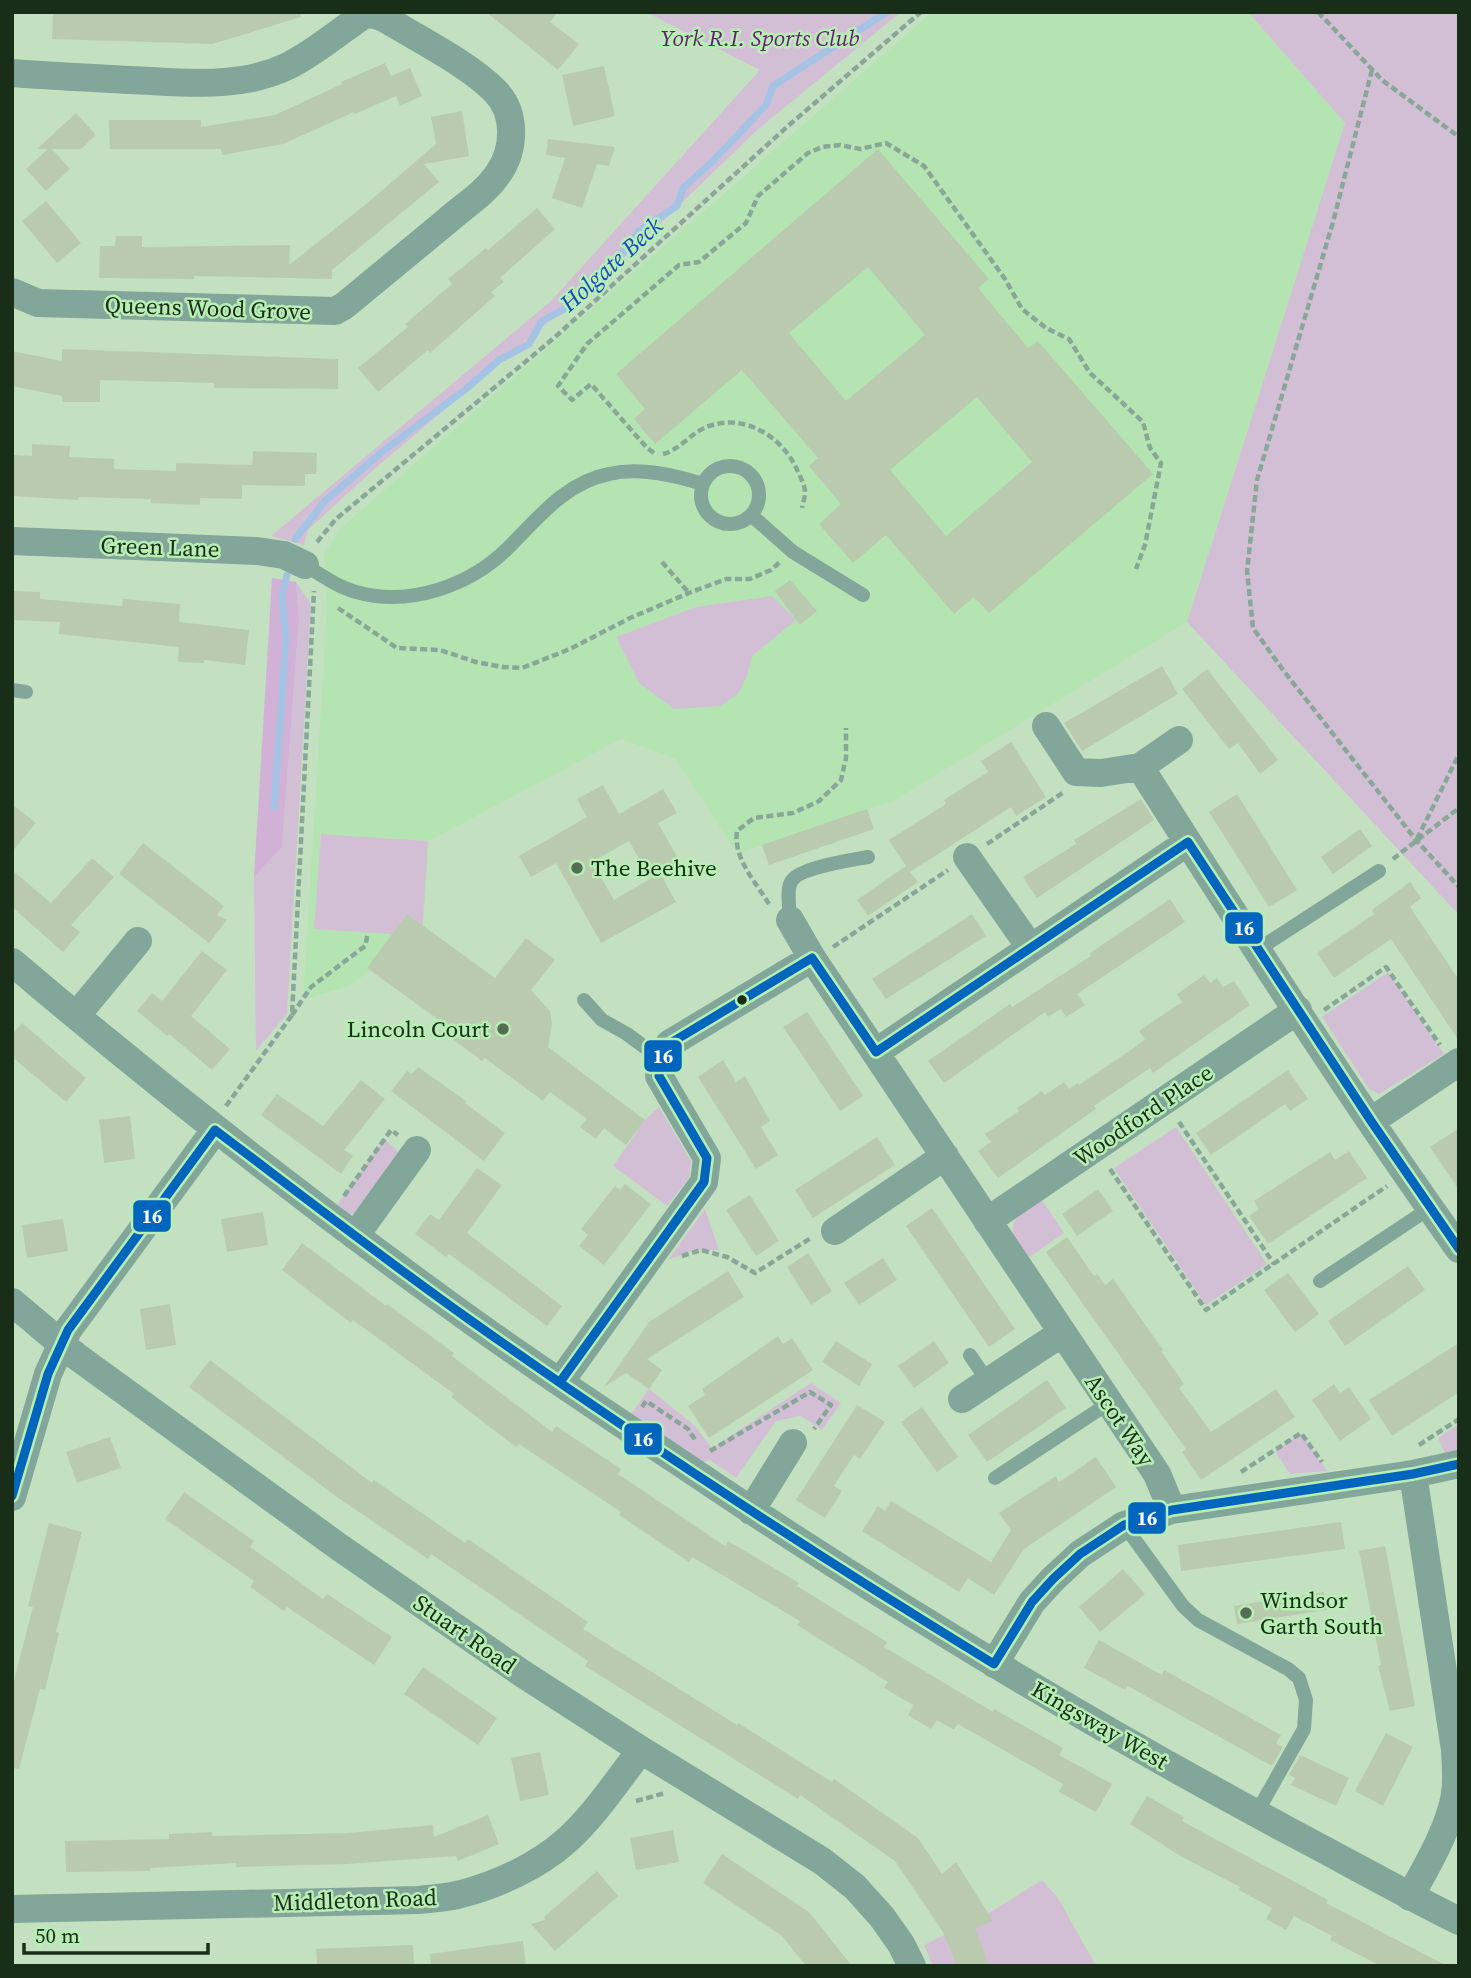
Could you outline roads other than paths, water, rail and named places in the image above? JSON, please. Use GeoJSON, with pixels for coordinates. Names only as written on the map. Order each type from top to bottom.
{"type":"FeatureCollection","features":[{"type":"Feature","properties":{"kind":"street","name":"Queens Wood Grove"},"geometry":{"type":"LineString","coordinates":[[12,73],[186,83],[231,82],[262,76],[287,66],[311,53],[364,15],[372,15],[384,18],[478,76],[496,91],[507,106],[511,123],[511,142],[506,159],[488,186],[335,311],[38,303],[12,292]]}},
{"type":"Feature","properties":{"kind":"street","name":"Green Lane"},"geometry":{"type":"LineString","coordinates":[[12,541],[257,551],[284,555],[310,568]]}},
{"type":"Feature","properties":{"kind":"street"},"geometry":{"type":"LineString","coordinates":[[1046,726],[1076,772],[1101,773],[1140,766],[1179,740]]}},
{"type":"Feature","properties":{"kind":"street"},"geometry":{"type":"LineString","coordinates":[[1140,766],[1257,950],[1459,1249]]}},
{"type":"Feature","properties":{"kind":"street"},"geometry":{"type":"LineString","coordinates":[[876,1052],[1188,842]]}},
{"type":"Feature","properties":{"kind":"street"},"geometry":{"type":"LineString","coordinates":[[967,857],[1030,947]]}},
{"type":"Feature","properties":{"kind":"street","name":"Ascot Way"},"geometry":{"type":"LineString","coordinates":[[790,920],[812,958],[1157,1474],[1171,1510]]}},
{"type":"Feature","properties":{"kind":"street"},"geometry":{"type":"LineString","coordinates":[[76,1016],[138,941]]}},
{"type":"Feature","properties":{"kind":"street"},"geometry":{"type":"LineString","coordinates":[[560,1382],[704,1182],[707,1158],[659,1076],[661,1059],[668,1045],[812,958]]}},
{"type":"Feature","properties":{"kind":"street","name":"Kingsway West"},"geometry":{"type":"LineString","coordinates":[[12,962],[214,1129],[328,1216],[560,1382],[751,1511],[878,1594],[994,1664],[1256,1814],[1459,1921]]}},
{"type":"Feature","properties":{"kind":"street","name":"Woodford Place"},"geometry":{"type":"LineString","coordinates":[[987,1221],[1165,1102],[1302,1016]]}},
{"type":"Feature","properties":{"kind":"street"},"geometry":{"type":"LineString","coordinates":[[1371,1122],[1456,1063]]}},
{"type":"Feature","properties":{"kind":"street"},"geometry":{"type":"LineString","coordinates":[[12,1497],[48,1374],[68,1330],[214,1129]]}},
{"type":"Feature","properties":{"kind":"street"},"geometry":{"type":"LineString","coordinates":[[355,1236],[417,1150]]}},
{"type":"Feature","properties":{"kind":"street"},"geometry":{"type":"LineString","coordinates":[[835,1231],[945,1156]]}},
{"type":"Feature","properties":{"kind":"street","name":"Stuart Road"},"geometry":{"type":"LineString","coordinates":[[12,1302],[76,1356],[339,1547],[523,1674],[822,1861],[855,1887],[882,1917],[912,1966]]}},
{"type":"Feature","properties":{"kind":"street"},"geometry":{"type":"LineString","coordinates":[[962,1399],[1062,1333]]}},
{"type":"Feature","properties":{"kind":"street"},"geometry":{"type":"LineString","coordinates":[[751,1511],[793,1443]]}},
{"type":"Feature","properties":{"kind":"street"},"geometry":{"type":"LineString","coordinates":[[994,1664],[1032,1602],[1053,1579],[1080,1554],[1124,1525],[1171,1510],[1413,1474],[1459,1464]]}},
{"type":"Feature","properties":{"kind":"street"},"geometry":{"type":"LineString","coordinates":[[1410,1897],[1437,1846],[1452,1809],[1456,1780],[1450,1663],[1413,1474]]}},
{"type":"Feature","properties":{"kind":"street","name":"Middleton Road"},"geometry":{"type":"LineString","coordinates":[[12,1909],[419,1900],[460,1895],[528,1867],[565,1842],[595,1810],[641,1750]]}},
{"type":"Feature","properties":{"kind":"lane"},"geometry":{"type":"LineString","coordinates":[[723,467],[732,467],[749,474],[758,489],[756,507],[751,515],[736,523],[718,522],[705,510],[702,502],[703,484],[715,471],[723,467]]}},
{"type":"Feature","properties":{"kind":"lane"},"geometry":{"type":"LineString","coordinates":[[310,568],[355,592],[381,597],[430,592],[460,582],[483,567],[507,549],[565,494],[586,482],[608,474],[632,471],[680,477],[703,484]]}},
{"type":"Feature","properties":{"kind":"lane"},"geometry":{"type":"LineString","coordinates":[[751,515],[793,552],[863,595]]}},
{"type":"Feature","properties":{"kind":"lane"},"geometry":{"type":"LineString","coordinates":[[790,920],[791,881],[800,873],[868,857]]}},
{"type":"Feature","properties":{"kind":"lane"},"geometry":{"type":"LineString","coordinates":[[1257,950],[1379,871]]}},
{"type":"Feature","properties":{"kind":"lane"},"geometry":{"type":"LineString","coordinates":[[584,1000],[602,1020],[627,1034],[661,1059]]}},
{"type":"Feature","properties":{"kind":"lane"},"geometry":{"type":"LineString","coordinates":[[1320,1281],[1430,1208]]}},
{"type":"Feature","properties":{"kind":"lane"},"geometry":{"type":"LineString","coordinates":[[970,1355],[988,1382]]}},
{"type":"Feature","properties":{"kind":"lane"},"geometry":{"type":"LineString","coordinates":[[995,1478],[1109,1403]]}},
{"type":"Feature","properties":{"kind":"lane"},"geometry":{"type":"LineString","coordinates":[[1124,1525],[1183,1606],[1198,1620],[1289,1669],[1299,1678],[1306,1700],[1304,1729],[1256,1814]]}},
{"type":"Feature","properties":{"kind":"waterway","name":"Holgate Beck"},"geometry":{"type":"LineString","coordinates":[[295,539],[325,501],[382,452],[466,389],[499,360],[529,344],[542,321],[570,306],[583,291],[585,283],[619,257],[640,230],[677,206],[683,188],[713,161],[766,105],[773,86],[887,12]]}},
{"type":"Feature","properties":{"kind":"waterway","name":"Holgate Beck"},"geometry":{"type":"LineString","coordinates":[[274,807],[286,640],[282,595],[287,575]]}},
{"type":"Feature","properties":{"kind":"place","name":"The Beehive"},"geometry":{"type":"Point","coordinates":[577,868]}},
{"type":"Feature","properties":{"kind":"place","name":"Lincoln Court"},"geometry":{"type":"Point","coordinates":[503,1029]}},
{"type":"Feature","properties":{"kind":"place","name":"Windsor Garth South"},"geometry":{"type":"Point","coordinates":[1246,1613]}},
{"type":"Feature","properties":{"kind":"park label","name":"York R.I. Sports Club"},"geometry":{"type":"Point","coordinates":[760,38]}}]}
